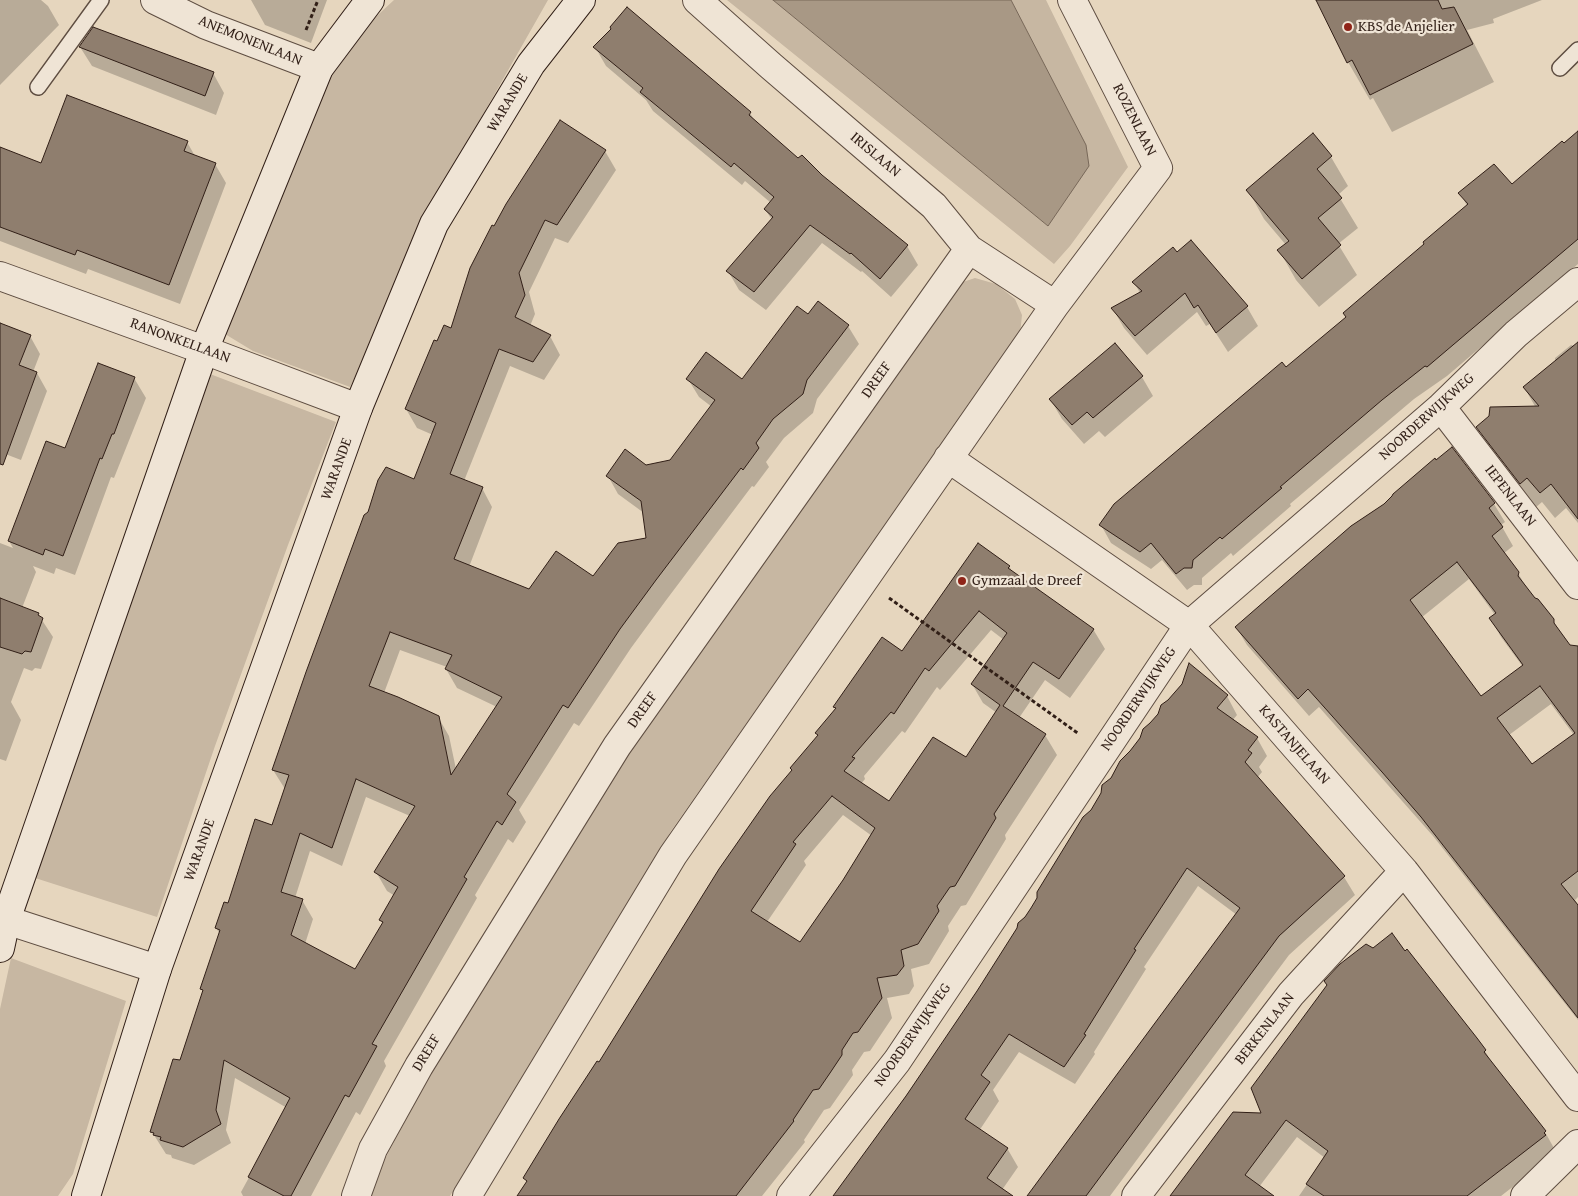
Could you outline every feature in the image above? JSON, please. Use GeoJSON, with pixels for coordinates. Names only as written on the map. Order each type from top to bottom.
{"type":"FeatureCollection","features":[{"type":"Feature","properties":{"kind":"street","name":"ANEMONENLAAN"},"geometry":{"type":"LineString","coordinates":[[156,0],[206,25],[319,68]]}},
{"type":"Feature","properties":{"kind":"street"},"geometry":{"type":"LineString","coordinates":[[0,948],[3,919],[204,350],[319,68],[370,0]]}},
{"type":"Feature","properties":{"kind":"street","name":"WARANDE"},"geometry":{"type":"LineString","coordinates":[[86,1196],[157,969],[358,408],[434,224],[531,64],[581,0]]}},
{"type":"Feature","properties":{"kind":"street","name":"IRISLAAN"},"geometry":{"type":"LineString","coordinates":[[697,0],[770,66],[934,206],[969,249],[1055,306]]}},
{"type":"Feature","properties":{"kind":"street","name":"ROZENLAAN"},"geometry":{"type":"LineString","coordinates":[[1055,306],[1158,168],[1072,0]]}},
{"type":"Feature","properties":{"kind":"street","name":"DREEF"},"geometry":{"type":"LineString","coordinates":[[356,1196],[374,1149],[419,1066],[617,746],[969,249]]}},
{"type":"Feature","properties":{"kind":"street","name":"RANONKELLAAN"},"geometry":{"type":"LineString","coordinates":[[0,276],[358,408]]}},
{"type":"Feature","properties":{"kind":"street","name":"NOORDERWIJKWEG"},"geometry":{"type":"LineString","coordinates":[[790,1196],[898,1061],[1189,625],[1441,407],[1516,334],[1578,282]]}},
{"type":"Feature","properties":{"kind":"street"},"geometry":{"type":"LineString","coordinates":[[467,1196],[673,855],[1055,306]]}},
{"type":"Feature","properties":{"kind":"street","name":"IEPENLAAN"},"geometry":{"type":"LineString","coordinates":[[1441,407],[1578,585]]}},
{"type":"Feature","properties":{"kind":"street","name":"KASTANJELAAN"},"geometry":{"type":"LineString","coordinates":[[948,458],[1189,625],[1404,871],[1578,1097]]}},
{"type":"Feature","properties":{"kind":"street","name":"BERKENLAAN"},"geometry":{"type":"LineString","coordinates":[[1136,1196],[1291,994],[1404,871]]}},
{"type":"Feature","properties":{"kind":"street"},"geometry":{"type":"LineString","coordinates":[[3,919],[157,969]]}},
{"type":"Feature","properties":{"kind":"street"},"geometry":{"type":"LineString","coordinates":[[1524,1196],[1578,1144]]}},
{"type":"Feature","properties":{"kind":"lane"},"geometry":{"type":"LineString","coordinates":[[38,87],[101,0]]}},
{"type":"Feature","properties":{"kind":"lane"},"geometry":{"type":"LineString","coordinates":[[1560,68],[1578,50]]}},
{"type":"Feature","properties":{"kind":"path"},"geometry":{"type":"LineString","coordinates":[[864,580],[1104,752]]}},
{"type":"Feature","properties":{"kind":"shaded area"},"geometry":{"type":"Polygon","coordinates":[[[394,0],[548,0],[477,125],[350,387],[253,351],[225,334],[322,79],[366,26],[394,0]]]}},
{"type":"Feature","properties":{"kind":"shaded area"},"geometry":{"type":"Polygon","coordinates":[[[727,0],[773,0],[1048,226],[1085,145],[1011,0],[1046,0],[1128,167],[1070,246],[1054,264],[727,0]]]}},
{"type":"Feature","properties":{"kind":"shaded area"},"geometry":{"type":"Polygon","coordinates":[[[773,0],[1011,0],[1086,145],[1089,166],[1048,226],[773,0]]]}},
{"type":"Feature","properties":{"kind":"shaded area"},"geometry":{"type":"Polygon","coordinates":[[[975,278],[996,284],[1015,299],[1022,315],[1020,334],[671,831],[450,1196],[368,1196],[385,1159],[429,1077],[627,745],[957,284],[975,278]]]}},
{"type":"Feature","properties":{"kind":"shaded area"},"geometry":{"type":"Polygon","coordinates":[[[210,374],[336,422],[288,545],[215,746],[157,917],[32,877],[210,374]]]}},
{"type":"Feature","properties":{"kind":"shaded area"},"geometry":{"type":"Polygon","coordinates":[[[11,958],[126,1001],[73,1174],[58,1196],[0,1196],[0,1009],[11,958]]]}},
{"type":"Feature","properties":{"kind":"building"},"geometry":{"type":"Polygon","coordinates":[[[1316,0],[1438,0],[1442,9],[1454,7],[1473,44],[1370,95],[1352,60],[1347,63],[1316,0]]]}},
{"type":"Feature","properties":{"kind":"building"},"geometry":{"type":"Polygon","coordinates":[[[627,7],[751,112],[749,115],[798,158],[802,155],[822,175],[908,245],[880,279],[851,253],[810,225],[754,292],[726,271],[773,217],[764,209],[774,197],[734,163],[731,167],[640,92],[643,88],[593,47],[611,29],[610,27],[627,7]]]}},
{"type":"Feature","properties":{"kind":"building"},"geometry":{"type":"Polygon","coordinates":[[[93,27],[214,72],[205,96],[79,47],[93,27]]]}},
{"type":"Feature","properties":{"kind":"building"},"geometry":{"type":"Polygon","coordinates":[[[67,95],[188,141],[184,151],[216,163],[169,285],[77,250],[75,255],[0,227],[0,147],[41,163],[67,95]]]}},
{"type":"Feature","properties":{"kind":"building"},"geometry":{"type":"Polygon","coordinates":[[[560,120],[606,150],[557,225],[545,220],[519,273],[525,295],[515,317],[551,335],[533,362],[499,349],[450,474],[483,487],[454,559],[529,589],[556,551],[593,576],[618,543],[646,538],[641,501],[606,476],[625,449],[646,465],[670,460],[715,400],[686,379],[706,352],[742,379],[797,306],[808,314],[818,301],[849,325],[807,380],[803,394],[773,419],[756,443],[759,448],[743,470],[741,468],[620,629],[568,708],[563,705],[507,794],[516,802],[502,825],[497,821],[464,877],[467,879],[372,1044],[377,1046],[349,1097],[345,1095],[291,1196],[284,1196],[248,1177],[290,1098],[224,1060],[216,1110],[221,1124],[183,1147],[160,1140],[161,1137],[150,1132],[173,1059],[180,1060],[203,990],[200,989],[220,930],[215,928],[224,902],[228,903],[255,819],[272,825],[289,775],[272,770],[364,515],[368,512],[378,480],[386,467],[414,479],[436,423],[405,409],[434,340],[437,341],[444,325],[451,328],[470,268],[492,225],[494,226],[560,120]],[[390,632],[369,686],[439,716],[451,775],[502,697],[445,669],[452,655],[390,632]],[[356,779],[332,848],[300,833],[281,892],[303,899],[291,935],[355,969],[383,922],[379,920],[398,887],[374,872],[415,806],[356,779]]]}},
{"type":"Feature","properties":{"kind":"building"},"geometry":{"type":"Polygon","coordinates":[[[1578,131],[1578,239],[1427,367],[1425,366],[1382,400],[1222,539],[1220,537],[1193,560],[1192,568],[1184,568],[1176,574],[1151,543],[1140,552],[1099,525],[1114,504],[1282,362],[1286,367],[1346,317],[1343,313],[1468,204],[1458,193],[1494,164],[1512,184],[1562,141],[1564,143],[1578,131]]]}},
{"type":"Feature","properties":{"kind":"building"},"geometry":{"type":"Polygon","coordinates":[[[1313,133],[1332,156],[1317,169],[1342,198],[1318,218],[1341,245],[1302,279],[1277,250],[1289,241],[1246,190],[1313,133]]]}},
{"type":"Feature","properties":{"kind":"building"},"geometry":{"type":"Polygon","coordinates":[[[1191,240],[1248,306],[1216,333],[1198,305],[1194,308],[1185,293],[1135,336],[1111,308],[1142,291],[1132,282],[1173,247],[1177,252],[1191,240]]]}},
{"type":"Feature","properties":{"kind":"building"},"geometry":{"type":"Polygon","coordinates":[[[0,323],[31,335],[19,365],[37,372],[3,465],[0,464],[0,323]]]}},
{"type":"Feature","properties":{"kind":"building"},"geometry":{"type":"Polygon","coordinates":[[[1578,342],[1578,519],[1551,484],[1540,493],[1527,478],[1520,484],[1476,427],[1489,416],[1490,407],[1539,406],[1523,387],[1578,342]]]}},
{"type":"Feature","properties":{"kind":"building"},"geometry":{"type":"Polygon","coordinates":[[[1115,343],[1143,376],[1093,418],[1087,412],[1072,425],[1049,399],[1115,343]]]}},
{"type":"Feature","properties":{"kind":"building"},"geometry":{"type":"Polygon","coordinates":[[[98,363],[135,377],[114,434],[112,434],[102,459],[100,458],[63,556],[45,549],[43,555],[8,541],[46,441],[65,448],[98,363]]]}},
{"type":"Feature","properties":{"kind":"building"},"geometry":{"type":"Polygon","coordinates":[[[1452,447],[1495,503],[1489,508],[1503,527],[1492,536],[1519,572],[1518,576],[1554,619],[1554,623],[1570,645],[1578,646],[1578,871],[1561,884],[1578,905],[1578,1018],[1421,817],[1382,772],[1308,689],[1298,699],[1235,627],[1351,526],[1384,504],[1435,458],[1436,460],[1452,447]],[[1457,562],[1410,600],[1481,696],[1523,665],[1489,618],[1496,613],[1457,562]],[[1540,686],[1497,718],[1532,764],[1575,733],[1540,686]]]}},
{"type":"Feature","properties":{"kind":"building"},"geometry":{"type":"Polygon","coordinates":[[[978,543],[1010,566],[1008,568],[1094,629],[1059,679],[1033,662],[1003,706],[1046,734],[994,814],[996,818],[955,886],[950,887],[937,906],[939,911],[918,944],[901,950],[904,966],[897,975],[877,978],[882,998],[858,1032],[853,1033],[842,1050],[842,1055],[819,1089],[813,1090],[794,1121],[736,1196],[517,1196],[527,1181],[523,1178],[559,1119],[597,1061],[599,1062],[719,869],[770,796],[792,770],[790,768],[818,735],[815,733],[836,708],[833,707],[882,637],[902,651],[978,543]],[[979,611],[929,671],[925,668],[894,714],[891,712],[852,757],[855,758],[844,771],[889,801],[933,737],[966,757],[1000,705],[971,684],[1007,633],[979,611]],[[832,796],[793,842],[796,844],[751,911],[800,942],[843,880],[875,828],[832,796]]]}},
{"type":"Feature","properties":{"kind":"building"},"geometry":{"type":"Polygon","coordinates":[[[0,598],[39,613],[38,615],[43,618],[31,652],[25,651],[22,654],[0,647],[0,598]]]}},
{"type":"Feature","properties":{"kind":"building"},"geometry":{"type":"Polygon","coordinates":[[[1189,663],[1228,695],[1217,708],[1258,737],[1248,750],[1252,753],[1245,762],[1345,876],[1279,936],[1086,1196],[1027,1196],[1240,908],[1187,868],[1134,949],[1136,950],[1084,1034],[1086,1035],[1064,1067],[1009,1034],[981,1075],[990,1082],[965,1119],[1008,1148],[987,1178],[1013,1196],[833,1196],[906,1096],[977,991],[1017,928],[1018,923],[1031,908],[1037,898],[1037,892],[1083,817],[1091,810],[1101,793],[1102,785],[1111,778],[1120,761],[1140,738],[1143,729],[1158,714],[1161,705],[1182,684],[1189,663]]]}},
{"type":"Feature","properties":{"kind":"building"},"geometry":{"type":"Polygon","coordinates":[[[1392,933],[1405,951],[1407,949],[1477,1038],[1486,1050],[1484,1052],[1546,1131],[1544,1133],[1546,1135],[1467,1196],[1324,1196],[1306,1184],[1328,1151],[1286,1120],[1245,1175],[1274,1196],[1170,1196],[1233,1112],[1261,1113],[1251,1088],[1327,985],[1324,981],[1340,964],[1366,944],[1373,948],[1392,933]]]}},
{"type":"Feature","properties":{"kind":"place","name":"KBS de Anjelier"},"geometry":{"type":"Point","coordinates":[1348,27]}},
{"type":"Feature","properties":{"kind":"place","name":"Gymzaal de Dreef"},"geometry":{"type":"Point","coordinates":[962,581]}}]}
